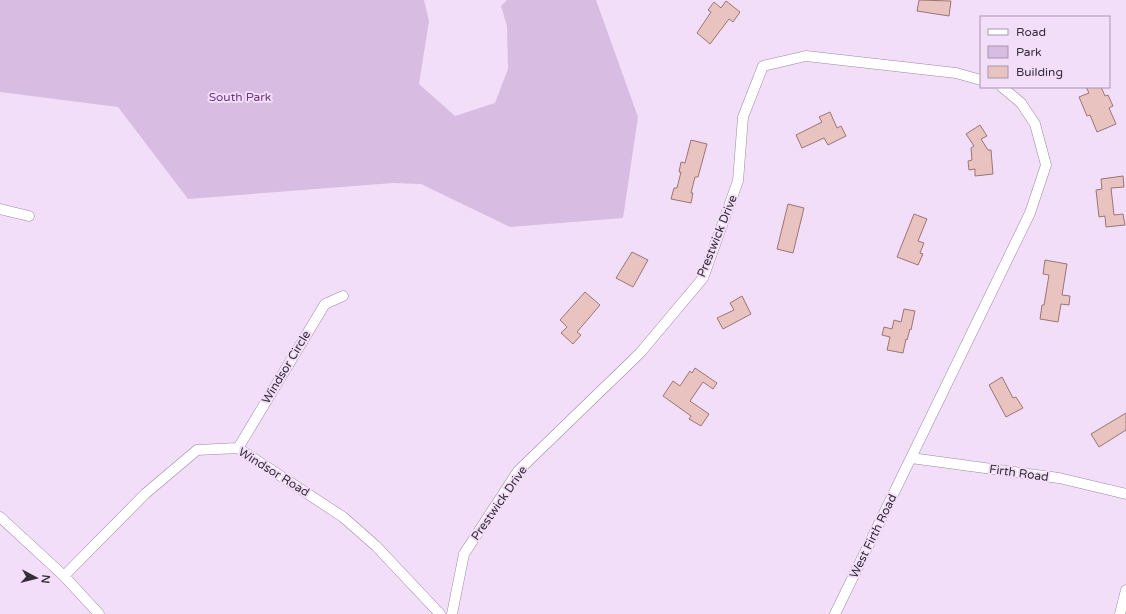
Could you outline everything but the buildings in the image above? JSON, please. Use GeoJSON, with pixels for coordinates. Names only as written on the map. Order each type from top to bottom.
{"type":"FeatureCollection","features":[{"type":"Feature","properties":{"kind":"street","name":"Prestwick Drive"},"geometry":{"type":"LineString","coordinates":[[452,614],[464,554],[518,471],[640,353],[702,278],[738,181],[743,117],[763,66],[806,56],[956,73],[980,80]]}},
{"type":"Feature","properties":{"kind":"street"},"geometry":{"type":"LineString","coordinates":[[911,458],[1030,213],[1046,165],[1035,124],[1021,103],[1003,88]]}},
{"type":"Feature","properties":{"kind":"street"},"geometry":{"type":"LineString","coordinates":[[0,209],[30,216]]}},
{"type":"Feature","properties":{"kind":"street","name":"Windsor Circle"},"geometry":{"type":"LineString","coordinates":[[238,448],[325,304],[343,296]]}},
{"type":"Feature","properties":{"kind":"street","name":"Windsor Road"},"geometry":{"type":"LineString","coordinates":[[64,576],[145,494],[197,450],[238,448],[343,517],[376,546],[440,614]]}},
{"type":"Feature","properties":{"kind":"street","name":"Firth Road"},"geometry":{"type":"LineString","coordinates":[[911,458],[1059,478],[1126,494]]}},
{"type":"Feature","properties":{"kind":"street","name":"West Firth Road"},"geometry":{"type":"LineString","coordinates":[[835,614],[911,458]]}},
{"type":"Feature","properties":{"kind":"street"},"geometry":{"type":"LineString","coordinates":[[0,517],[64,576],[99,614]]}},
{"type":"Feature","properties":{"kind":"street"},"geometry":{"type":"LineString","coordinates":[[1120,614],[1126,590]]}},
{"type":"Feature","properties":{"kind":"green space","name":"South Park"},"geometry":{"type":"Polygon","coordinates":[[[0,0],[424,0],[429,21],[419,84],[455,116],[495,103],[508,69],[507,26],[501,6],[507,0],[596,0],[638,117],[623,218],[510,227],[421,184],[393,183],[188,199],[118,107],[0,92],[0,0]]]}}]}
